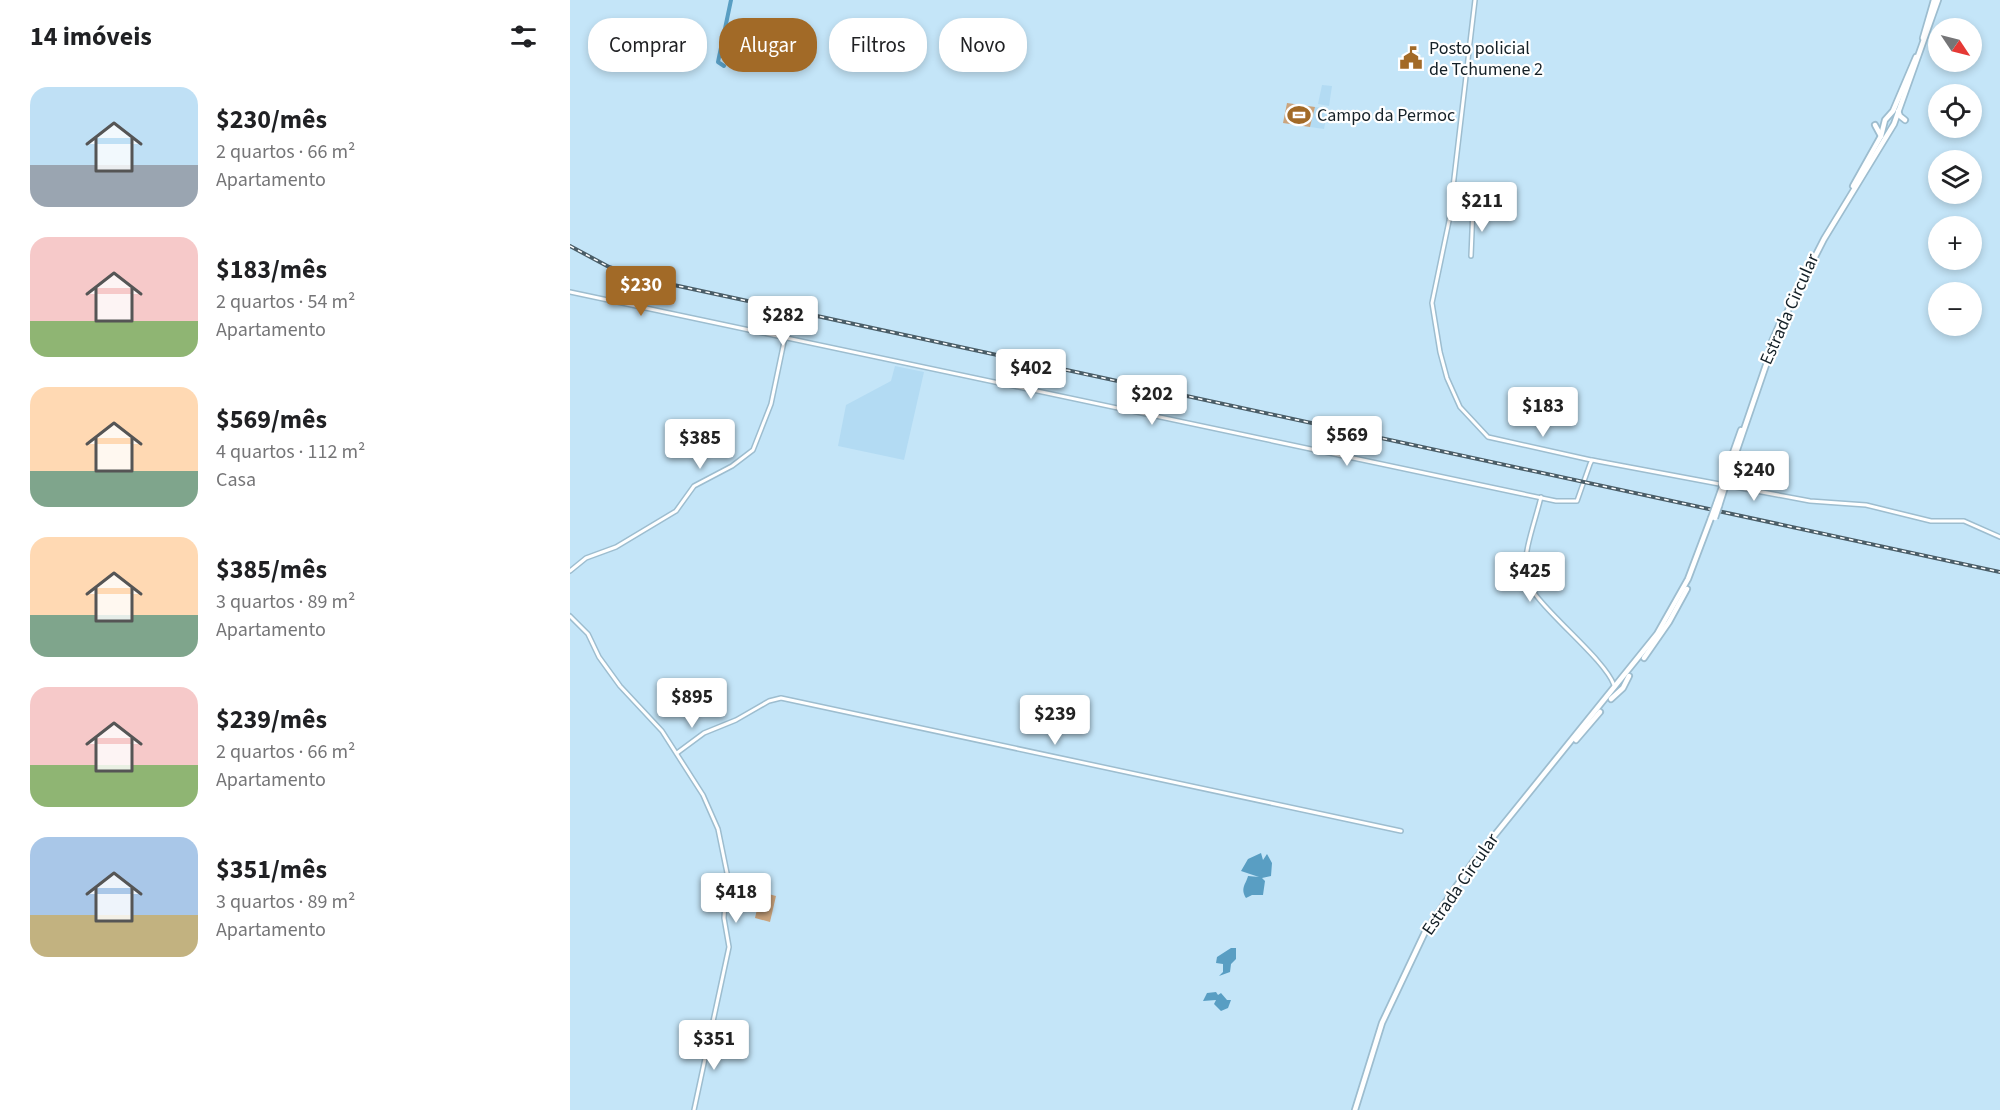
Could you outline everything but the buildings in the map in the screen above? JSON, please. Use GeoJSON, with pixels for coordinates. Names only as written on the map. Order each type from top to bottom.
{"type":"FeatureCollection","features":[{"type":"Feature","properties":{"kind":"main road"},"geometry":{"type":"LineString","coordinates":[[1936,0],[1916,68],[1894,120],[1888,118],[1914,62],[1936,0]]}},
{"type":"Feature","properties":{"kind":"main road"},"geometry":{"type":"LineString","coordinates":[[1898,108],[1899,116],[1905,120]]}},
{"type":"Feature","properties":{"kind":"main road","name":"Estrada Circular"},"geometry":{"type":"LineString","coordinates":[[1356,1110],[1387,1009],[1407,966],[1435,917],[1473,862],[1617,683],[1637,663],[1671,612],[1693,570],[1713,518],[1761,372],[1791,296],[1881,136],[1888,118]]}},
{"type":"Feature","properties":{"kind":"main road","name":"Estrada Circular"},"geometry":{"type":"LineString","coordinates":[[1724,484],[1771,352],[1800,285],[1894,120]]}},
{"type":"Feature","properties":{"kind":"main road"},"geometry":{"type":"LineString","coordinates":[[1885,123],[1892,127]]}},
{"type":"Feature","properties":{"kind":"main road"},"geometry":{"type":"LineString","coordinates":[[1875,125],[1881,136]]}},
{"type":"Feature","properties":{"kind":"main road"},"geometry":{"type":"LineString","coordinates":[[1617,683],[1624,685],[1678,607],[1695,571],[1713,518]]}},
{"type":"Feature","properties":{"kind":"main road"},"geometry":{"type":"LineString","coordinates":[[1617,683],[1620,691]]}},
{"type":"Feature","properties":{"kind":"main road","name":"Estrada Circular"},"geometry":{"type":"LineString","coordinates":[[1356,1110],[1373,1055],[1396,996],[1440,914],[1481,856],[1624,685]]}},
{"type":"Feature","properties":{"kind":"street"},"geometry":{"type":"LineString","coordinates":[[1475,0],[1449,221],[1432,311],[1440,352],[1452,391],[1460,407],[1488,437],[1591,461],[1645,468],[1810,501],[1866,505],[1927,520],[1964,521],[2000,537]]}},
{"type":"Feature","properties":{"kind":"street"},"geometry":{"type":"LineString","coordinates":[[1471,256],[1473,208],[1476,202]]}},
{"type":"Feature","properties":{"kind":"street"},"geometry":{"type":"LineString","coordinates":[[570,292],[1568,503],[1577,501],[1591,461]]}},
{"type":"Feature","properties":{"kind":"street"},"geometry":{"type":"LineString","coordinates":[[570,571],[586,558],[616,547],[634,533],[676,511],[694,486],[732,466],[753,450],[771,404],[785,337]]}},
{"type":"Feature","properties":{"kind":"street"},"geometry":{"type":"LineString","coordinates":[[1541,497],[1527,555],[1527,581],[1550,610],[1617,683]]}},
{"type":"Feature","properties":{"kind":"street"},"geometry":{"type":"LineString","coordinates":[[570,616],[588,634],[601,661],[620,686],[660,728],[715,819],[728,881],[724,918],[729,947],[694,1110]]}},
{"type":"Feature","properties":{"kind":"street"},"geometry":{"type":"LineString","coordinates":[[677,753],[704,733],[736,720],[769,701],[781,698],[1401,831]]}},
{"type":"Feature","properties":{"kind":"shaded area"},"geometry":{"type":"Polygon","coordinates":[[[1322,85],[1332,86],[1329,106],[1318,104],[1322,85]]]}},
{"type":"Feature","properties":{"kind":"shaded area","name":"Campo da Permoc"},"geometry":{"type":"Polygon","coordinates":[[[1287,103],[1315,107],[1310,127],[1283,123],[1287,103]]]}},
{"type":"Feature","properties":{"kind":"shaded area"},"geometry":{"type":"Polygon","coordinates":[[[1315,107],[1328,109],[1324,129],[1310,127],[1315,107]]]}},
{"type":"Feature","properties":{"kind":"shaded area"},"geometry":{"type":"Polygon","coordinates":[[[650,285],[654,294],[651,301],[630,298],[634,288],[650,285]]]}},
{"type":"Feature","properties":{"kind":"shaded area"},"geometry":{"type":"Polygon","coordinates":[[[895,366],[924,372],[904,460],[838,446],[846,405],[891,381],[895,366]]]}},
{"type":"Feature","properties":{"kind":"shaded area"},"geometry":{"type":"Polygon","coordinates":[[[1261,853],[1263,860],[1267,854],[1272,863],[1271,876],[1262,878],[1265,881],[1263,895],[1252,895],[1246,898],[1243,889],[1248,876],[1259,877],[1241,871],[1248,859],[1261,853]]]}},
{"type":"Feature","properties":{"kind":"shaded area"},"geometry":{"type":"Polygon","coordinates":[[[761,892],[776,896],[770,922],[755,918],[761,892]]]}},
{"type":"Feature","properties":{"kind":"shaded area"},"geometry":{"type":"Polygon","coordinates":[[[1231,948],[1236,948],[1236,959],[1231,964],[1230,972],[1219,976],[1223,972],[1223,964],[1216,963],[1217,957],[1231,948]]]}},
{"type":"Feature","properties":{"kind":"shaded area"},"geometry":{"type":"Polygon","coordinates":[[[1216,992],[1218,995],[1221,993],[1227,1000],[1231,1000],[1228,1008],[1221,1011],[1214,1004],[1216,1000],[1203,1001],[1207,993],[1216,992]]]}},
{"type":"Feature","properties":{"kind":"waterway"},"geometry":{"type":"LineString","coordinates":[[727,18],[731,0]]}},
{"type":"Feature","properties":{"kind":"waterway"},"geometry":{"type":"LineString","coordinates":[[719,57],[719,63]]}},
{"type":"Feature","properties":{"kind":"railway"},"geometry":{"type":"LineString","coordinates":[[570,246],[609,267],[646,279],[2000,572]]}},
{"type":"Feature","properties":{"kind":"place","name":"Posto policial de Tchumene 2"},"geometry":{"type":"Point","coordinates":[1411,58]}},
{"type":"Feature","properties":{"kind":"place","name":"Campo da Permoc"},"geometry":{"type":"Point","coordinates":[1299,115]}}]}
